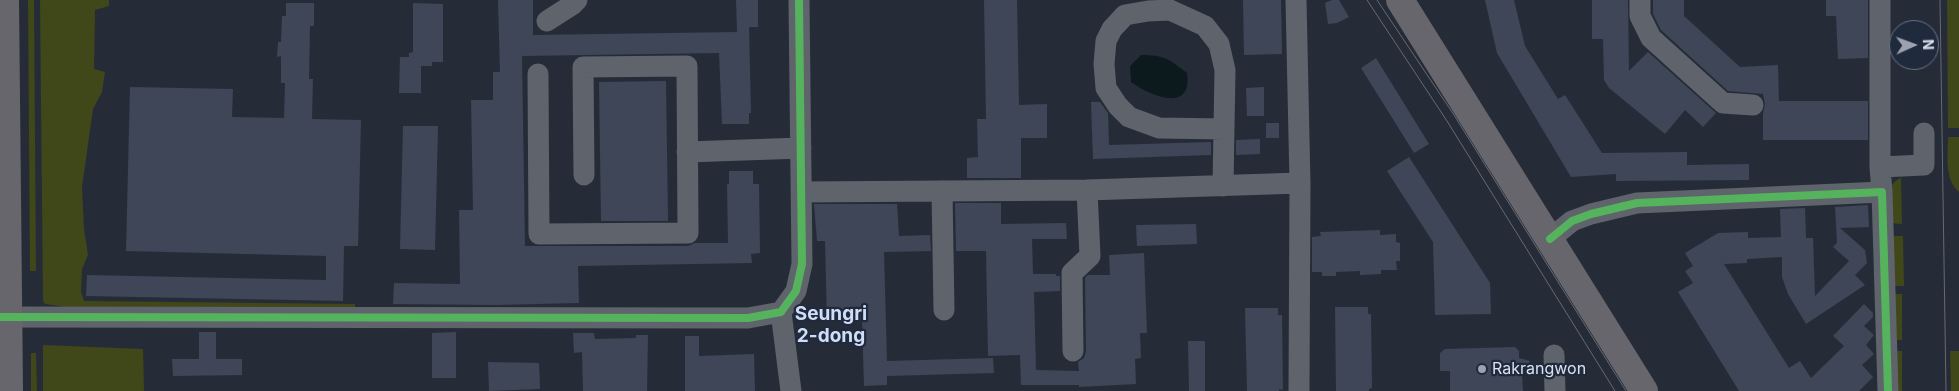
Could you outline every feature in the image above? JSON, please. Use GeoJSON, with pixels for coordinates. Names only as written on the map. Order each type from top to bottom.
{"type":"FeatureCollection","features":[{"type":"Feature","properties":{"kind":"main road"},"geometry":{"type":"LineString","coordinates":[[5,0],[4,317],[9,391]]}},
{"type":"Feature","properties":{"kind":"main road"},"geometry":{"type":"LineString","coordinates":[[1400,0],[1644,391]]}},
{"type":"Feature","properties":{"kind":"street"},"geometry":{"type":"LineString","coordinates":[[547,21],[577,0]]}},
{"type":"Feature","properties":{"kind":"street"},"geometry":{"type":"LineString","coordinates":[[791,391],[781,312],[796,291],[802,264],[799,0]]}},
{"type":"Feature","properties":{"kind":"street"},"geometry":{"type":"LineString","coordinates":[[1296,0],[1300,183],[1299,391]]}},
{"type":"Feature","properties":{"kind":"street"},"geometry":{"type":"LineString","coordinates":[[1640,0],[1640,16],[1651,38],[1723,103],[1753,105]]}},
{"type":"Feature","properties":{"kind":"street"},"geometry":{"type":"LineString","coordinates":[[1880,0],[1880,167],[1888,391]]}},
{"type":"Feature","properties":{"kind":"street"},"geometry":{"type":"LineString","coordinates":[[1223,186],[1223,158],[1224,129],[1225,70],[1219,44],[1205,26],[1170,10],[1148,10],[1125,15],[1112,29],[1106,40],[1104,64],[1106,88],[1118,106],[1129,116],[1159,128],[1224,129]]}},
{"type":"Feature","properties":{"kind":"street"},"geometry":{"type":"LineString","coordinates":[[538,74],[539,234],[688,233],[687,66],[583,67],[584,175]]}},
{"type":"Feature","properties":{"kind":"street"},"geometry":{"type":"LineString","coordinates":[[1880,167],[1924,165],[1924,134]]}},
{"type":"Feature","properties":{"kind":"street"},"geometry":{"type":"LineString","coordinates":[[687,152],[801,148]]}},
{"type":"Feature","properties":{"kind":"street"},"geometry":{"type":"LineString","coordinates":[[802,192],[1087,190],[1300,183]]}},
{"type":"Feature","properties":{"kind":"street"},"geometry":{"type":"LineString","coordinates":[[1073,351],[1072,273],[1090,256],[1087,190]]}},
{"type":"Feature","properties":{"kind":"street"},"geometry":{"type":"LineString","coordinates":[[942,191],[944,310]]}},
{"type":"Feature","properties":{"kind":"street"},"geometry":{"type":"LineString","coordinates":[[1550,239],[1572,221],[1591,214],[1637,203],[1882,192]]}},
{"type":"Feature","properties":{"kind":"street"},"geometry":{"type":"LineString","coordinates":[[4,317],[748,318],[781,312]]}},
{"type":"Feature","properties":{"kind":"street"},"geometry":{"type":"LineString","coordinates":[[1554,355],[1555,391]]}},
{"type":"Feature","properties":{"kind":"green space"},"geometry":{"type":"Polygon","coordinates":[[[28,0],[34,0],[36,271],[30,271],[28,0]]]}},
{"type":"Feature","properties":{"kind":"green space"},"geometry":{"type":"Polygon","coordinates":[[[40,0],[109,0],[109,6],[95,10],[94,69],[105,72],[102,92],[93,109],[82,187],[84,229],[88,255],[82,269],[81,292],[84,301],[355,304],[355,312],[81,309],[45,304],[43,301],[40,0]]]}},
{"type":"Feature","properties":{"kind":"green space"},"geometry":{"type":"Polygon","coordinates":[[[1947,0],[1959,0],[1959,128],[1948,128],[1947,0]]]}},
{"type":"Feature","properties":{"kind":"green space"},"geometry":{"type":"Polygon","coordinates":[[[1948,137],[1959,137],[1959,192],[1954,187],[1949,174],[1948,137]]]}},
{"type":"Feature","properties":{"kind":"green space"},"geometry":{"type":"Polygon","coordinates":[[[1901,178],[1902,224],[1888,223],[1887,204],[1889,191],[1895,181],[1901,178]]]}},
{"type":"Feature","properties":{"kind":"green space"},"geometry":{"type":"Polygon","coordinates":[[[1889,236],[1903,236],[1904,286],[1889,286],[1889,236]]]}},
{"type":"Feature","properties":{"kind":"green space"},"geometry":{"type":"Polygon","coordinates":[[[1889,294],[1902,294],[1902,340],[1889,340],[1889,294]]]}},
{"type":"Feature","properties":{"kind":"green space"},"geometry":{"type":"Polygon","coordinates":[[[43,345],[143,349],[144,391],[43,391],[43,345]]]}},
{"type":"Feature","properties":{"kind":"green space"},"geometry":{"type":"Polygon","coordinates":[[[1890,351],[1902,351],[1902,391],[1890,391],[1890,351]]]}},
{"type":"Feature","properties":{"kind":"green space"},"geometry":{"type":"Polygon","coordinates":[[[1950,351],[1959,351],[1959,391],[1951,391],[1950,351]]]}},
{"type":"Feature","properties":{"kind":"green space"},"geometry":{"type":"Polygon","coordinates":[[[31,353],[36,353],[37,391],[31,391],[31,353]]]}},
{"type":"Feature","properties":{"kind":"shaded area"},"geometry":{"type":"Polygon","coordinates":[[[1141,55],[1166,59],[1187,73],[1187,86],[1183,94],[1177,98],[1159,96],[1131,82],[1130,66],[1141,55]]]}},
{"type":"Feature","properties":{"kind":"building"},"geometry":{"type":"Polygon","coordinates":[[[498,0],[533,0],[533,35],[737,32],[736,0],[758,0],[758,27],[749,27],[751,113],[749,113],[749,124],[722,124],[719,53],[522,56],[525,246],[688,246],[695,243],[728,243],[727,184],[729,184],[729,171],[753,171],[753,184],[759,184],[760,253],[751,254],[752,263],[578,266],[579,303],[496,305],[393,304],[394,283],[460,284],[459,210],[473,210],[471,100],[493,100],[493,72],[500,72],[498,0]]]}},
{"type":"Feature","properties":{"kind":"building"},"geometry":{"type":"Polygon","coordinates":[[[984,0],[1017,0],[1019,105],[1047,104],[1047,138],[1021,138],[1021,178],[967,178],[967,158],[978,157],[977,119],[986,119],[984,0]]]}},
{"type":"Feature","properties":{"kind":"building"},"geometry":{"type":"Polygon","coordinates":[[[1243,0],[1281,0],[1282,54],[1244,55],[1243,0]]]}},
{"type":"Feature","properties":{"kind":"building"},"geometry":{"type":"Polygon","coordinates":[[[1339,0],[1349,17],[1337,23],[1328,24],[1325,3],[1339,0]]]}},
{"type":"Feature","properties":{"kind":"building"},"geometry":{"type":"Polygon","coordinates":[[[1485,0],[1514,0],[1525,46],[1558,99],[1565,95],[1602,153],[1687,152],[1687,165],[1749,164],[1749,180],[1616,181],[1616,174],[1571,177],[1497,53],[1485,0]]]}},
{"type":"Feature","properties":{"kind":"building"},"geometry":{"type":"Polygon","coordinates":[[[1592,0],[1628,0],[1629,71],[1648,52],[1716,113],[1703,127],[1685,110],[1665,134],[1609,88],[1604,80],[1603,39],[1592,39],[1592,0]]]}},
{"type":"Feature","properties":{"kind":"building"},"geometry":{"type":"Polygon","coordinates":[[[1653,0],[1684,0],[1684,16],[1740,67],[1778,65],[1779,101],[1868,101],[1868,140],[1763,140],[1763,113],[1765,105],[1763,94],[1728,91],[1661,30],[1653,14],[1653,0]]]}},
{"type":"Feature","properties":{"kind":"building"},"geometry":{"type":"Polygon","coordinates":[[[1826,0],[1868,0],[1868,58],[1838,59],[1836,16],[1826,16],[1826,0]]]}},
{"type":"Feature","properties":{"kind":"building"},"geometry":{"type":"Polygon","coordinates":[[[286,3],[314,3],[314,26],[310,26],[309,79],[313,79],[312,119],[361,120],[358,246],[344,246],[343,301],[86,296],[87,275],[326,280],[326,256],[126,251],[130,87],[233,89],[232,117],[284,118],[285,83],[281,83],[281,56],[277,57],[278,42],[281,42],[282,16],[286,16],[286,3]]]}},
{"type":"Feature","properties":{"kind":"building"},"geometry":{"type":"Polygon","coordinates":[[[413,3],[443,4],[443,62],[432,62],[432,66],[421,66],[421,93],[399,93],[400,57],[409,57],[409,53],[413,52],[413,3]]]}},
{"type":"Feature","properties":{"kind":"building"},"geometry":{"type":"Polygon","coordinates":[[[1376,58],[1429,144],[1414,153],[1361,68],[1376,58]]]}},
{"type":"Feature","properties":{"kind":"building"},"geometry":{"type":"Polygon","coordinates":[[[666,81],[668,221],[601,221],[599,82],[666,81]]]}},
{"type":"Feature","properties":{"kind":"building"},"geometry":{"type":"Polygon","coordinates":[[[1264,87],[1264,116],[1247,116],[1246,88],[1264,87]]]}},
{"type":"Feature","properties":{"kind":"building"},"geometry":{"type":"Polygon","coordinates":[[[1091,102],[1100,102],[1108,113],[1109,145],[1211,142],[1211,155],[1093,159],[1091,102]]]}},
{"type":"Feature","properties":{"kind":"building"},"geometry":{"type":"Polygon","coordinates":[[[1266,123],[1279,123],[1279,138],[1266,138],[1266,123]]]}},
{"type":"Feature","properties":{"kind":"building"},"geometry":{"type":"Polygon","coordinates":[[[403,126],[438,126],[435,250],[400,249],[403,126]]]}},
{"type":"Feature","properties":{"kind":"building"},"geometry":{"type":"Polygon","coordinates":[[[1260,139],[1260,154],[1236,155],[1236,140],[1260,139]]]}},
{"type":"Feature","properties":{"kind":"building"},"geometry":{"type":"Polygon","coordinates":[[[1409,157],[1490,283],[1491,314],[1435,315],[1433,242],[1387,171],[1409,157]]]}},
{"type":"Feature","properties":{"kind":"building"},"geometry":{"type":"Polygon","coordinates":[[[955,203],[1001,203],[1001,224],[1066,223],[1067,239],[1032,239],[1033,274],[1056,274],[1056,276],[1060,276],[1060,291],[1034,292],[1036,370],[1079,371],[1078,362],[1084,358],[1086,351],[1085,278],[1088,275],[1110,275],[1109,255],[1144,253],[1147,333],[1140,333],[1141,358],[1135,359],[1136,384],[1079,387],[1079,385],[1021,385],[1020,355],[988,356],[986,251],[956,251],[955,203]]]}},
{"type":"Feature","properties":{"kind":"building"},"geometry":{"type":"Polygon","coordinates":[[[814,204],[897,204],[899,236],[930,235],[931,251],[884,252],[887,361],[993,358],[994,373],[887,376],[887,385],[864,386],[862,320],[827,321],[825,241],[817,241],[814,204]]]}},
{"type":"Feature","properties":{"kind":"building"},"geometry":{"type":"Polygon","coordinates":[[[1868,205],[1869,227],[1840,228],[1865,250],[1867,263],[1855,275],[1865,285],[1806,324],[1788,294],[1782,277],[1782,257],[1747,259],[1747,263],[1724,264],[1789,368],[1800,361],[1811,378],[1844,346],[1833,336],[1864,304],[1873,313],[1873,317],[1864,326],[1874,335],[1866,345],[1874,354],[1862,365],[1873,377],[1859,391],[1739,391],[1678,292],[1693,283],[1685,271],[1693,266],[1685,253],[1718,233],[1748,232],[1748,238],[1781,237],[1780,209],[1805,208],[1806,238],[1813,238],[1815,296],[1849,261],[1833,247],[1837,243],[1835,207],[1868,205]]]}},
{"type":"Feature","properties":{"kind":"building"},"geometry":{"type":"Polygon","coordinates":[[[1196,224],[1197,244],[1137,246],[1136,225],[1196,224]]]}},
{"type":"Feature","properties":{"kind":"building"},"geometry":{"type":"Polygon","coordinates":[[[1380,230],[1380,235],[1396,234],[1396,242],[1400,243],[1400,261],[1396,261],[1397,270],[1381,270],[1381,274],[1360,275],[1360,271],[1336,272],[1336,276],[1322,276],[1322,272],[1312,272],[1312,237],[1321,236],[1320,232],[1380,230]]]}},
{"type":"Feature","properties":{"kind":"building"},"geometry":{"type":"Polygon","coordinates":[[[1335,307],[1368,307],[1368,314],[1371,314],[1372,388],[1369,391],[1336,391],[1335,307]]]}},
{"type":"Feature","properties":{"kind":"building"},"geometry":{"type":"Polygon","coordinates":[[[1245,308],[1278,308],[1278,315],[1282,315],[1283,390],[1247,391],[1245,308]]]}},
{"type":"Feature","properties":{"kind":"building"},"geometry":{"type":"Polygon","coordinates":[[[199,332],[216,332],[216,359],[242,359],[242,375],[173,376],[172,359],[199,359],[199,332]]]}},
{"type":"Feature","properties":{"kind":"building"},"geometry":{"type":"Polygon","coordinates":[[[456,332],[456,378],[432,378],[432,333],[456,332]]]}},
{"type":"Feature","properties":{"kind":"building"},"geometry":{"type":"Polygon","coordinates":[[[573,333],[594,333],[595,339],[636,338],[636,335],[648,335],[647,391],[583,391],[582,352],[574,353],[573,333]]]}},
{"type":"Feature","properties":{"kind":"building"},"geometry":{"type":"Polygon","coordinates":[[[685,336],[699,336],[699,356],[754,354],[755,391],[685,391],[685,336]]]}},
{"type":"Feature","properties":{"kind":"building"},"geometry":{"type":"Polygon","coordinates":[[[1188,341],[1205,341],[1205,391],[1189,391],[1188,341]]]}},
{"type":"Feature","properties":{"kind":"building","name":"Rakrangwon"},"geometry":{"type":"Polygon","coordinates":[[[1515,347],[1519,351],[1519,358],[1530,361],[1522,373],[1523,391],[1450,391],[1450,371],[1440,371],[1440,353],[1445,349],[1515,347]]]}},
{"type":"Feature","properties":{"kind":"building"},"geometry":{"type":"Polygon","coordinates":[[[488,362],[539,363],[540,389],[489,391],[488,362]]]}},
{"type":"Feature","properties":{"kind":"tram line"},"geometry":{"type":"LineString","coordinates":[[1367,0],[1447,121],[1615,391]]}},
{"type":"Feature","properties":{"kind":"tram line"},"geometry":{"type":"LineString","coordinates":[[1377,0],[1454,115],[1626,391]]}},
{"type":"Feature","properties":{"kind":"tram line"},"geometry":{"type":"LineString","coordinates":[[1940,0],[1946,391]]}},
{"type":"Feature","properties":{"kind":"cycle path"},"geometry":{"type":"LineString","coordinates":[[0,317],[748,318],[781,312],[796,291],[802,264],[799,0]]}},
{"type":"Feature","properties":{"kind":"cycle path"},"geometry":{"type":"LineString","coordinates":[[1550,239],[1572,221],[1591,214],[1637,203],[1882,192],[1888,391]]}},
{"type":"Feature","properties":{"kind":"place","name":"Rakrangwon"},"geometry":{"type":"Point","coordinates":[1482,369]}},
{"type":"Feature","properties":{"kind":"district","name":"Seungri 2-dong"},"geometry":{"type":"Point","coordinates":[831,325]}}]}
